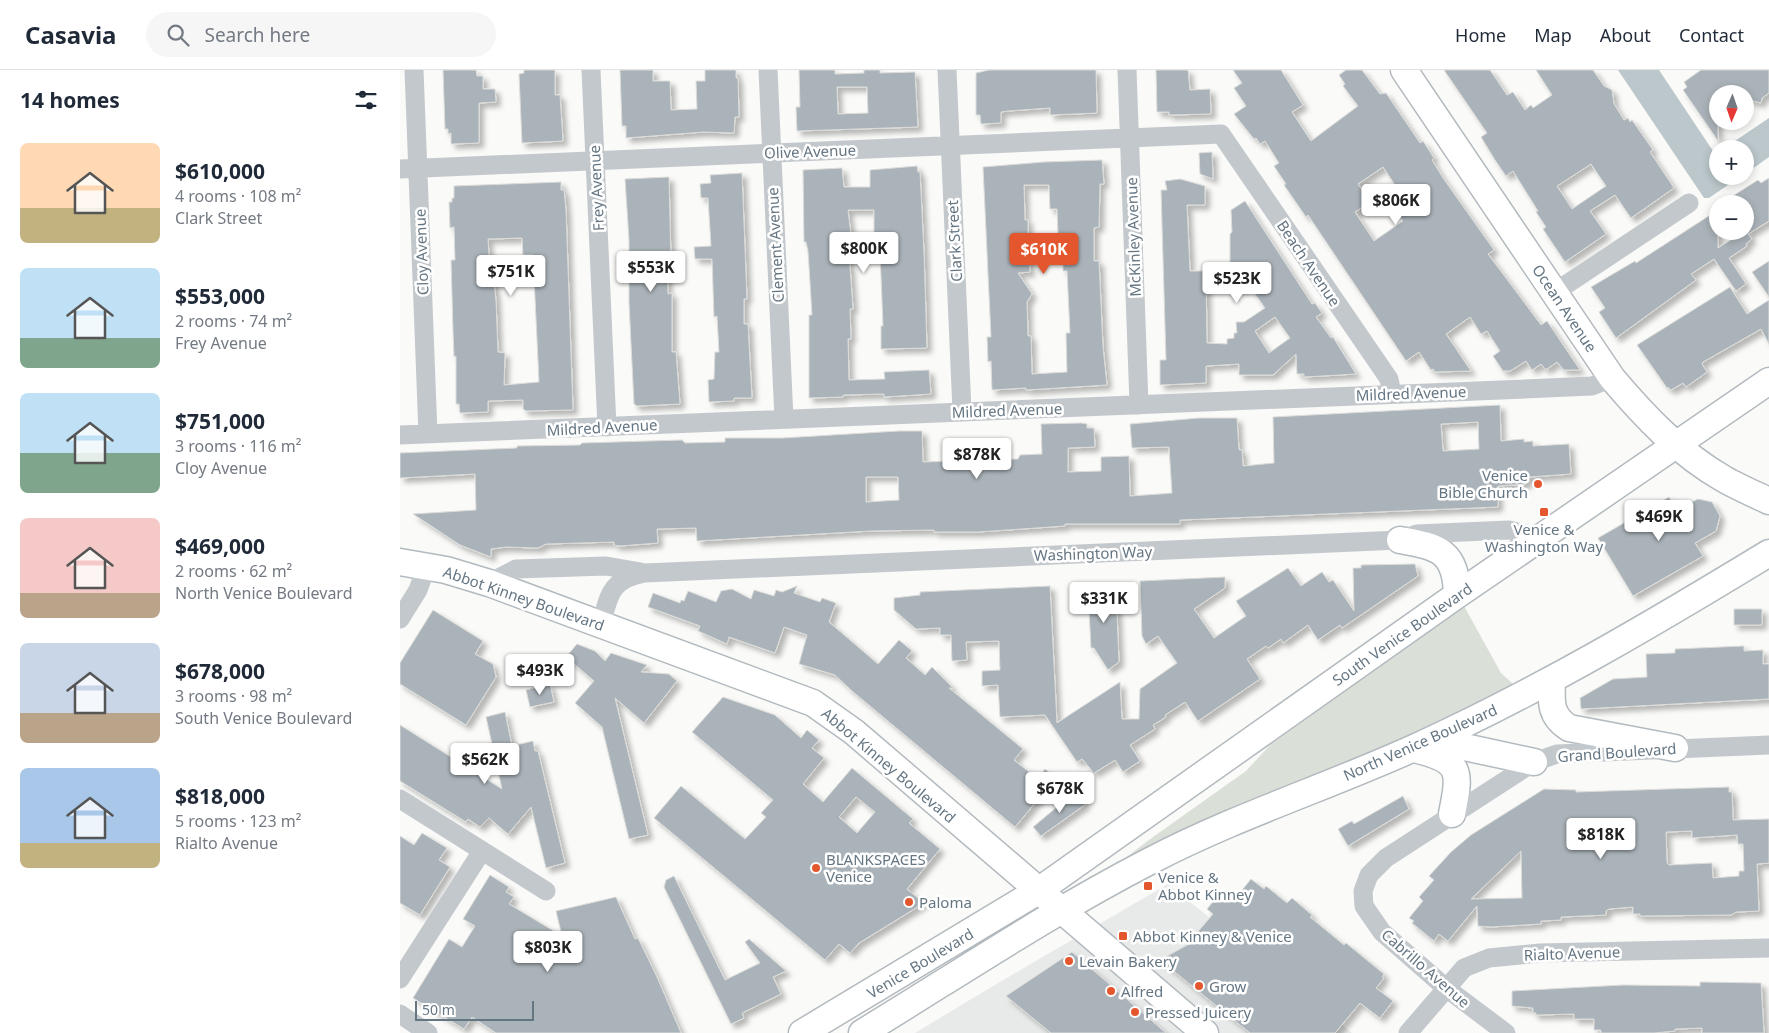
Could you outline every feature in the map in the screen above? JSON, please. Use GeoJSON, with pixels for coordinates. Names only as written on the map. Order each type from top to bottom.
{"type":"FeatureCollection","features":[{"type":"Feature","properties":{"kind":"main road","name":"Ocean Avenue"},"geometry":{"type":"LineString","coordinates":[[1404,70],[1612,378],[1636,407],[1675,444],[1722,478],[1769,501]]}},
{"type":"Feature","properties":{"kind":"main road","name":"South Venice Boulevard"},"geometry":{"type":"LineString","coordinates":[[1038,892],[1457,595],[1769,381]]}},
{"type":"Feature","properties":{"kind":"main road"},"geometry":{"type":"LineString","coordinates":[[1400,540],[1424,544],[1441,552],[1456,571],[1457,595]]}},
{"type":"Feature","properties":{"kind":"main road","name":"North Venice Boulevard"},"geometry":{"type":"LineString","coordinates":[[1060,911],[1149,862],[1211,831],[1422,744],[1552,681],[1769,553]]}},
{"type":"Feature","properties":{"kind":"main road","name":"Abbot Kinney Boulevard"},"geometry":{"type":"LineString","coordinates":[[400,562],[427,566],[489,584],[814,703],[854,732],[1016,870],[1060,911],[1205,1033]]}},
{"type":"Feature","properties":{"kind":"main road"},"geometry":{"type":"LineString","coordinates":[[1552,681],[1550,704],[1552,711],[1559,722],[1569,728],[1675,748]]}},
{"type":"Feature","properties":{"kind":"main road"},"geometry":{"type":"LineString","coordinates":[[1422,744],[1534,762]]}},
{"type":"Feature","properties":{"kind":"main road"},"geometry":{"type":"LineString","coordinates":[[1422,744],[1450,763],[1458,777],[1452,814]]}},
{"type":"Feature","properties":{"kind":"main road","name":"Venice Boulevard"},"geometry":{"type":"LineString","coordinates":[[802,1033],[828,1025],[1038,892]]}},
{"type":"Feature","properties":{"kind":"main road","name":"Venice Boulevard"},"geometry":{"type":"LineString","coordinates":[[862,1033],[1060,911]]}},
{"type":"Feature","properties":{"kind":"street","name":"Cloy Avenue"},"geometry":{"type":"LineString","coordinates":[[414,70],[409,169],[428,434]]}},
{"type":"Feature","properties":{"kind":"street","name":"Frey Avenue"},"geometry":{"type":"LineString","coordinates":[[591,70],[607,427]]}},
{"type":"Feature","properties":{"kind":"street","name":"Clement Avenue"},"geometry":{"type":"LineString","coordinates":[[768,70],[784,419]]}},
{"type":"Feature","properties":{"kind":"street","name":"Clark Street"},"geometry":{"type":"LineString","coordinates":[[946,70],[962,411]]}},
{"type":"Feature","properties":{"kind":"street","name":"McKinley Avenue"},"geometry":{"type":"LineString","coordinates":[[1127,70],[1139,405]]}},
{"type":"Feature","properties":{"kind":"street","name":"Olive Avenue"},"geometry":{"type":"LineString","coordinates":[[409,169],[1220,134]]}},
{"type":"Feature","properties":{"kind":"street","name":"Beach Avenue"},"geometry":{"type":"LineString","coordinates":[[1220,134],[1389,379],[1392,394]]}},
{"type":"Feature","properties":{"kind":"street"},"geometry":{"type":"LineString","coordinates":[[1555,292],[1689,203]]}},
{"type":"Feature","properties":{"kind":"street","name":"Mildred Avenue"},"geometry":{"type":"LineString","coordinates":[[400,435],[1592,386],[1612,378]]}},
{"type":"Feature","properties":{"kind":"street","name":"Washington Way"},"geometry":{"type":"LineString","coordinates":[[601,625],[608,601],[616,585],[627,576],[645,573],[1400,540],[1417,534],[1509,530],[1539,538]]}},
{"type":"Feature","properties":{"kind":"street"},"geometry":{"type":"LineString","coordinates":[[400,619],[418,590],[427,566]]}},
{"type":"Feature","properties":{"kind":"street","name":"Washington Way"},"geometry":{"type":"LineString","coordinates":[[489,584],[516,569],[606,566],[645,573]]}},
{"type":"Feature","properties":{"kind":"street","name":"Grand Boulevard"},"geometry":{"type":"LineString","coordinates":[[1363,892],[1368,875],[1386,858],[1534,762],[1557,754],[1769,745]]}},
{"type":"Feature","properties":{"kind":"street"},"geometry":{"type":"LineString","coordinates":[[400,799],[546,892]]}},
{"type":"Feature","properties":{"kind":"street"},"geometry":{"type":"LineString","coordinates":[[400,979],[482,851]]}},
{"type":"Feature","properties":{"kind":"street","name":"Cabrillo Avenue"},"geometry":{"type":"LineString","coordinates":[[1363,892],[1364,906],[1382,932],[1446,988],[1506,1033]]}},
{"type":"Feature","properties":{"kind":"street","name":"Rialto Avenue"},"geometry":{"type":"LineString","coordinates":[[1408,1033],[1464,968],[1489,958],[1540,953],[1769,948]]}},
{"type":"Feature","properties":{"kind":"street"},"geometry":{"type":"LineString","coordinates":[[400,1014],[420,1031]]}},
{"type":"Feature","properties":{"kind":"shaded area"},"geometry":{"type":"Polygon","coordinates":[[[1618,70],[1659,70],[1709,145],[1709,185],[1728,185],[1713,195],[1709,195],[1709,198],[1704,198],[1618,70]]]}},
{"type":"Feature","properties":{"kind":"shaded area"},"geometry":{"type":"Polygon","coordinates":[[[1769,118],[1769,157],[1754,168],[1754,140],[1736,140],[1754,130],[1769,118]]]}},
{"type":"Feature","properties":{"kind":"shaded area"},"geometry":{"type":"Polygon","coordinates":[[[1464,606],[1501,673],[1512,683],[1512,686],[1382,747],[1158,844],[1104,874],[1246,771],[1271,744],[1464,606]]]}},
{"type":"Feature","properties":{"kind":"shaded area"},"geometry":{"type":"Polygon","coordinates":[[[1168,884],[1352,1033],[915,1033],[993,986],[1168,884]]]}},
{"type":"Feature","properties":{"kind":"building"},"geometry":{"type":"Polygon","coordinates":[[[443,70],[476,70],[477,76],[483,76],[483,89],[495,89],[496,102],[479,103],[479,143],[451,144],[451,133],[448,134],[448,129],[445,129],[443,70]]]}},
{"type":"Feature","properties":{"kind":"building"},"geometry":{"type":"Polygon","coordinates":[[[524,70],[555,70],[555,95],[560,95],[563,141],[522,143],[519,74],[524,73],[524,70]]]}},
{"type":"Feature","properties":{"kind":"building"},"geometry":{"type":"Polygon","coordinates":[[[620,70],[653,70],[653,81],[670,81],[671,110],[697,109],[696,81],[705,81],[705,70],[736,70],[739,117],[735,117],[734,133],[704,132],[626,138],[626,126],[622,126],[620,70]]]}},
{"type":"Feature","properties":{"kind":"building"},"geometry":{"type":"Polygon","coordinates":[[[799,70],[835,70],[835,74],[864,73],[864,70],[880,70],[880,73],[915,72],[918,127],[797,131],[796,107],[800,107],[799,70]],[[837,87],[838,114],[868,113],[867,87],[837,87]]]}},
{"type":"Feature","properties":{"kind":"building"},"geometry":{"type":"Polygon","coordinates":[[[989,70],[1096,70],[1097,113],[1050,115],[1050,108],[1008,111],[1001,112],[1001,123],[981,124],[980,115],[976,115],[976,73],[989,70]]]}},
{"type":"Feature","properties":{"kind":"building"},"geometry":{"type":"Polygon","coordinates":[[[1156,70],[1188,70],[1190,90],[1210,89],[1211,114],[1169,115],[1169,112],[1157,112],[1156,70]]]}},
{"type":"Feature","properties":{"kind":"building"},"geometry":{"type":"Polygon","coordinates":[[[1233,70],[1281,70],[1303,105],[1292,112],[1311,141],[1358,106],[1343,86],[1345,84],[1339,75],[1346,70],[1362,70],[1380,94],[1386,93],[1420,143],[1423,141],[1434,158],[1432,160],[1443,178],[1494,250],[1488,254],[1541,325],[1547,321],[1580,370],[1564,370],[1557,362],[1547,369],[1541,364],[1532,370],[1526,361],[1510,371],[1503,371],[1493,356],[1500,351],[1487,331],[1481,334],[1470,317],[1446,334],[1471,371],[1435,372],[1433,369],[1431,370],[1419,352],[1406,361],[1308,215],[1306,217],[1284,185],[1286,184],[1274,166],[1279,163],[1265,141],[1260,144],[1256,138],[1254,139],[1234,114],[1246,106],[1234,88],[1242,83],[1233,70]],[[1383,167],[1358,184],[1370,202],[1355,212],[1374,241],[1403,221],[1391,201],[1401,194],[1383,167]]]}},
{"type":"Feature","properties":{"kind":"building"},"geometry":{"type":"Polygon","coordinates":[[[1444,70],[1490,70],[1507,95],[1513,92],[1525,110],[1531,105],[1533,108],[1552,95],[1536,70],[1593,70],[1604,86],[1612,90],[1614,104],[1624,120],[1628,118],[1630,122],[1632,120],[1653,150],[1650,152],[1674,188],[1631,218],[1615,195],[1590,211],[1606,234],[1565,262],[1543,229],[1546,227],[1536,212],[1538,211],[1513,171],[1506,176],[1481,137],[1487,133],[1444,70]],[[1591,164],[1557,186],[1572,209],[1606,186],[1591,164]]]}},
{"type":"Feature","properties":{"kind":"building"},"geometry":{"type":"Polygon","coordinates":[[[1701,70],[1769,70],[1769,93],[1762,98],[1761,103],[1754,101],[1754,85],[1709,85],[1709,128],[1683,90],[1687,87],[1684,82],[1701,70]]]}},
{"type":"Feature","properties":{"kind":"building"},"geometry":{"type":"Polygon","coordinates":[[[1710,130],[1718,130],[1717,140],[1710,130]]]}},
{"type":"Feature","properties":{"kind":"building"},"geometry":{"type":"Polygon","coordinates":[[[1212,152],[1213,179],[1200,174],[1199,153],[1212,152]]]}},
{"type":"Feature","properties":{"kind":"building"},"geometry":{"type":"Polygon","coordinates":[[[1102,160],[1104,184],[1100,184],[1099,227],[1094,228],[1094,261],[1099,261],[1103,347],[1107,385],[992,390],[991,361],[988,362],[987,337],[991,337],[983,167],[1102,160]],[[1024,185],[1025,220],[1028,220],[1028,235],[1036,234],[1036,246],[1029,247],[1030,272],[1018,273],[1032,294],[1027,302],[1028,336],[1031,336],[1032,374],[1067,372],[1066,333],[1070,333],[1067,271],[1063,271],[1063,244],[1061,234],[1058,234],[1057,209],[1050,209],[1049,185],[1024,185]]]}},
{"type":"Feature","properties":{"kind":"building"},"geometry":{"type":"Polygon","coordinates":[[[917,166],[918,172],[920,172],[927,348],[881,349],[881,326],[883,326],[880,252],[849,253],[853,309],[850,309],[851,339],[848,339],[849,380],[885,379],[884,372],[929,370],[931,394],[884,397],[884,394],[843,395],[843,397],[809,398],[809,315],[812,315],[808,251],[806,242],[804,242],[803,170],[842,168],[844,187],[870,187],[870,170],[917,166]],[[848,210],[851,235],[874,234],[874,210],[848,210]]]}},
{"type":"Feature","properties":{"kind":"building"},"geometry":{"type":"Polygon","coordinates":[[[742,173],[747,299],[744,299],[744,324],[748,324],[752,398],[734,398],[734,401],[709,402],[708,380],[714,379],[715,352],[719,352],[717,316],[714,317],[712,259],[695,259],[694,247],[711,246],[708,198],[701,198],[700,184],[711,183],[710,175],[742,173]]]}},
{"type":"Feature","properties":{"kind":"building"},"geometry":{"type":"Polygon","coordinates":[[[669,177],[671,261],[667,261],[668,294],[672,293],[672,352],[676,352],[680,404],[637,406],[634,404],[629,303],[629,240],[625,179],[669,177]]]}},
{"type":"Feature","properties":{"kind":"building"},"geometry":{"type":"Polygon","coordinates":[[[1769,178],[1769,221],[1754,230],[1754,195],[1734,195],[1750,185],[1754,185],[1754,183],[1758,180],[1761,183],[1769,178]]]}},
{"type":"Feature","properties":{"kind":"building"},"geometry":{"type":"Polygon","coordinates":[[[1180,179],[1205,186],[1205,205],[1187,205],[1190,271],[1206,271],[1207,343],[1227,344],[1227,339],[1234,338],[1234,333],[1237,333],[1236,322],[1244,322],[1265,308],[1248,284],[1239,290],[1230,276],[1231,210],[1245,201],[1312,304],[1315,303],[1322,313],[1316,317],[1331,338],[1333,337],[1356,374],[1304,377],[1304,374],[1297,374],[1296,354],[1273,375],[1239,375],[1239,364],[1206,366],[1206,383],[1160,385],[1160,360],[1166,360],[1161,190],[1167,190],[1165,181],[1180,179]],[[1275,317],[1255,331],[1269,353],[1290,338],[1275,317]]]}},
{"type":"Feature","properties":{"kind":"building"},"geometry":{"type":"Polygon","coordinates":[[[561,182],[561,190],[564,190],[566,210],[573,410],[526,411],[523,409],[523,400],[488,401],[488,412],[460,413],[459,404],[456,404],[456,356],[454,357],[453,331],[451,260],[455,260],[454,227],[450,228],[449,202],[452,202],[452,198],[454,198],[454,186],[561,182]],[[522,238],[488,239],[490,272],[493,272],[496,301],[498,352],[505,353],[504,385],[539,382],[533,255],[523,255],[522,238]]]}},
{"type":"Feature","properties":{"kind":"building"},"geometry":{"type":"Polygon","coordinates":[[[1709,216],[1709,240],[1718,240],[1718,248],[1731,240],[1751,240],[1746,244],[1747,246],[1729,258],[1746,284],[1736,291],[1714,259],[1691,274],[1696,280],[1616,338],[1599,312],[1605,308],[1591,287],[1635,261],[1636,263],[1709,216]]]}},
{"type":"Feature","properties":{"kind":"building"},"geometry":{"type":"Polygon","coordinates":[[[1769,261],[1769,297],[1752,272],[1769,261]]]}},
{"type":"Feature","properties":{"kind":"building"},"geometry":{"type":"Polygon","coordinates":[[[1730,287],[1747,314],[1769,300],[1769,344],[1761,329],[1703,362],[1702,364],[1707,372],[1686,387],[1683,383],[1671,390],[1667,388],[1637,345],[1730,287]]]}},
{"type":"Feature","properties":{"kind":"building"},"geometry":{"type":"Polygon","coordinates":[[[1500,405],[1501,441],[1524,439],[1524,442],[1533,441],[1533,446],[1569,444],[1571,474],[1529,477],[1526,484],[1498,486],[1498,507],[1180,520],[1180,524],[1065,524],[1065,526],[978,532],[934,532],[934,530],[871,531],[697,541],[696,528],[657,529],[658,543],[620,546],[614,545],[614,542],[546,544],[538,548],[506,547],[491,549],[491,557],[460,545],[413,514],[476,510],[475,474],[400,478],[400,453],[517,448],[517,446],[580,445],[582,443],[682,440],[685,443],[725,442],[725,438],[782,438],[899,431],[922,431],[923,462],[1018,459],[1020,455],[1042,454],[1041,424],[1081,423],[1087,424],[1087,428],[1094,428],[1095,447],[1068,448],[1068,472],[1101,471],[1101,457],[1129,456],[1130,496],[1160,494],[1172,493],[1169,447],[1132,448],[1130,424],[1199,418],[1237,418],[1239,450],[1242,450],[1243,466],[1274,463],[1273,417],[1500,405]],[[1478,422],[1441,424],[1443,451],[1479,449],[1478,422]],[[866,477],[866,502],[899,500],[898,477],[866,477]]]}},
{"type":"Feature","properties":{"kind":"building"},"geometry":{"type":"Polygon","coordinates":[[[1669,497],[1676,510],[1698,499],[1712,502],[1720,516],[1716,531],[1695,543],[1703,556],[1633,596],[1598,538],[1669,497]]]}},
{"type":"Feature","properties":{"kind":"building"},"geometry":{"type":"Polygon","coordinates":[[[1415,564],[1418,576],[1342,628],[1340,625],[1318,640],[1308,625],[1283,643],[1281,639],[1268,648],[1266,646],[1247,659],[1260,679],[1198,721],[1185,702],[1165,715],[1166,717],[1153,725],[1155,729],[1130,745],[1140,761],[1123,772],[1115,760],[1094,773],[1082,759],[1077,762],[1045,715],[1000,717],[998,685],[982,686],[982,671],[1000,670],[999,641],[966,642],[967,660],[952,661],[951,635],[940,635],[940,628],[916,629],[894,610],[894,598],[920,595],[920,592],[1050,586],[1057,723],[1120,682],[1122,719],[1139,719],[1140,689],[1177,663],[1158,636],[1146,644],[1142,636],[1140,581],[1225,577],[1225,588],[1194,609],[1214,638],[1246,616],[1236,601],[1288,568],[1301,586],[1322,572],[1329,582],[1333,580],[1354,611],[1353,568],[1361,568],[1361,565],[1415,564]]]}},
{"type":"Feature","properties":{"kind":"building"},"geometry":{"type":"Polygon","coordinates":[[[1108,584],[1108,589],[1116,588],[1119,662],[1108,670],[1094,648],[1091,648],[1088,590],[1096,590],[1096,585],[1108,584]]]}},
{"type":"Feature","properties":{"kind":"building"},"geometry":{"type":"Polygon","coordinates":[[[797,586],[794,593],[820,602],[822,598],[836,603],[829,622],[878,664],[899,640],[912,651],[906,658],[925,675],[932,667],[953,688],[949,688],[1023,749],[1014,760],[1038,779],[1045,769],[1056,778],[1015,827],[835,675],[799,664],[807,635],[784,627],[775,653],[729,637],[727,644],[698,631],[700,626],[648,607],[653,593],[680,603],[681,600],[684,601],[688,591],[716,602],[721,591],[732,589],[751,599],[754,590],[774,596],[776,590],[782,592],[797,586]]]}},
{"type":"Feature","properties":{"kind":"building"},"geometry":{"type":"Polygon","coordinates":[[[1734,609],[1762,609],[1762,625],[1734,625],[1734,609]]]}},
{"type":"Feature","properties":{"kind":"building"},"geometry":{"type":"Polygon","coordinates":[[[433,610],[483,641],[475,654],[493,664],[496,677],[466,725],[400,684],[400,663],[433,610]]]}},
{"type":"Feature","properties":{"kind":"building"},"geometry":{"type":"Polygon","coordinates":[[[577,644],[595,651],[605,661],[611,653],[647,665],[641,672],[669,674],[677,681],[644,723],[615,698],[648,835],[629,839],[602,727],[575,703],[594,681],[566,657],[577,644]]]}},
{"type":"Feature","properties":{"kind":"building"},"geometry":{"type":"Polygon","coordinates":[[[1744,646],[1744,651],[1763,650],[1763,664],[1769,664],[1769,699],[1581,709],[1580,698],[1613,679],[1647,677],[1646,654],[1675,653],[1675,649],[1744,646]]]}},
{"type":"Feature","properties":{"kind":"building"},"geometry":{"type":"Polygon","coordinates":[[[550,684],[554,702],[530,707],[526,690],[550,684]]]}},
{"type":"Feature","properties":{"kind":"building"},"geometry":{"type":"Polygon","coordinates":[[[723,697],[775,715],[801,738],[807,730],[819,740],[812,748],[824,758],[803,784],[823,802],[852,768],[913,819],[909,823],[940,849],[907,889],[924,903],[859,943],[850,953],[839,944],[825,960],[654,818],[681,786],[745,839],[766,817],[761,813],[773,800],[692,732],[723,697]],[[856,797],[839,817],[857,833],[875,812],[856,797]]]}},
{"type":"Feature","properties":{"kind":"building"},"geometry":{"type":"Polygon","coordinates":[[[505,712],[512,746],[533,741],[535,751],[538,751],[565,863],[546,868],[531,807],[508,834],[489,818],[480,827],[468,819],[466,822],[400,781],[400,725],[502,789],[486,717],[505,712]]]}},
{"type":"Feature","properties":{"kind":"building"},"geometry":{"type":"Polygon","coordinates":[[[1729,787],[1729,792],[1732,792],[1733,820],[1769,819],[1769,863],[1757,864],[1759,911],[1736,912],[1731,915],[1640,916],[1640,914],[1633,914],[1633,907],[1609,909],[1606,911],[1606,915],[1561,917],[1561,920],[1541,921],[1541,924],[1491,927],[1478,926],[1477,906],[1448,941],[1439,934],[1434,941],[1412,923],[1414,921],[1409,918],[1423,901],[1419,897],[1434,880],[1429,876],[1451,852],[1471,835],[1544,789],[1576,790],[1576,792],[1729,787]],[[1692,831],[1666,832],[1667,863],[1669,865],[1712,863],[1713,878],[1739,876],[1739,871],[1744,871],[1743,844],[1738,844],[1737,835],[1692,838],[1692,831]],[[1521,851],[1471,899],[1522,898],[1521,851]]]}},
{"type":"Feature","properties":{"kind":"building"},"geometry":{"type":"Polygon","coordinates":[[[1075,792],[1086,804],[1041,836],[1033,827],[1075,792]]]}},
{"type":"Feature","properties":{"kind":"building"},"geometry":{"type":"Polygon","coordinates":[[[1403,796],[1409,809],[1348,846],[1338,829],[1352,821],[1354,824],[1403,796]]]}},
{"type":"Feature","properties":{"kind":"building"},"geometry":{"type":"Polygon","coordinates":[[[422,833],[447,848],[439,860],[450,867],[420,915],[400,903],[400,836],[414,845],[422,833]]]}},
{"type":"Feature","properties":{"kind":"building"},"geometry":{"type":"Polygon","coordinates":[[[490,875],[509,887],[506,892],[514,897],[509,904],[562,936],[556,911],[616,897],[635,939],[638,938],[657,977],[681,1033],[496,1033],[472,1017],[464,1029],[413,998],[449,939],[462,947],[475,926],[463,919],[490,875]]]}},
{"type":"Feature","properties":{"kind":"building"},"geometry":{"type":"Polygon","coordinates":[[[674,876],[725,980],[760,963],[745,942],[749,939],[786,971],[773,977],[781,994],[742,1013],[744,1018],[731,1024],[664,887],[666,880],[674,876]]]}},
{"type":"Feature","properties":{"kind":"building"},"geometry":{"type":"Polygon","coordinates":[[[1251,879],[1264,889],[1266,886],[1287,903],[1292,898],[1312,915],[1310,917],[1384,974],[1382,977],[1384,978],[1376,988],[1393,1001],[1380,1018],[1360,1003],[1335,1033],[1250,1033],[1160,960],[1200,938],[1196,934],[1213,914],[1207,909],[1222,891],[1234,900],[1251,879]]]}},
{"type":"Feature","properties":{"kind":"building"},"geometry":{"type":"Polygon","coordinates":[[[1072,952],[1166,1033],[1051,1033],[1006,996],[1072,952]]]}},
{"type":"Feature","properties":{"kind":"building"},"geometry":{"type":"Polygon","coordinates":[[[1700,982],[1761,983],[1764,1033],[1702,1033],[1702,1028],[1675,1029],[1675,1031],[1654,1033],[1601,1033],[1601,1030],[1594,1030],[1594,1019],[1574,1019],[1574,1014],[1536,1015],[1536,1013],[1533,1013],[1533,1008],[1512,1006],[1512,991],[1623,985],[1700,986],[1700,982]]]}},
{"type":"Feature","properties":{"kind":"place","name":"Venice Bible Church"},"geometry":{"type":"Point","coordinates":[1538,484]}},
{"type":"Feature","properties":{"kind":"place","name":"Venice & Washington Way"},"geometry":{"type":"Point","coordinates":[1544,512]}},
{"type":"Feature","properties":{"kind":"place","name":"BLANKSPACES Venice"},"geometry":{"type":"Point","coordinates":[816,868]}},
{"type":"Feature","properties":{"kind":"place","name":"Venice & Abbot Kinney"},"geometry":{"type":"Point","coordinates":[1148,886]}},
{"type":"Feature","properties":{"kind":"place","name":"Paloma"},"geometry":{"type":"Point","coordinates":[909,902]}},
{"type":"Feature","properties":{"kind":"place","name":"Abbot Kinney & Venice"},"geometry":{"type":"Point","coordinates":[1123,936]}},
{"type":"Feature","properties":{"kind":"place","name":"Levain Bakery"},"geometry":{"type":"Point","coordinates":[1069,961]}},
{"type":"Feature","properties":{"kind":"place","name":"Grow"},"geometry":{"type":"Point","coordinates":[1199,986]}},
{"type":"Feature","properties":{"kind":"place","name":"Alfred"},"geometry":{"type":"Point","coordinates":[1111,991]}},
{"type":"Feature","properties":{"kind":"place","name":"Pressed Juicery"},"geometry":{"type":"Point","coordinates":[1135,1012]}}]}
